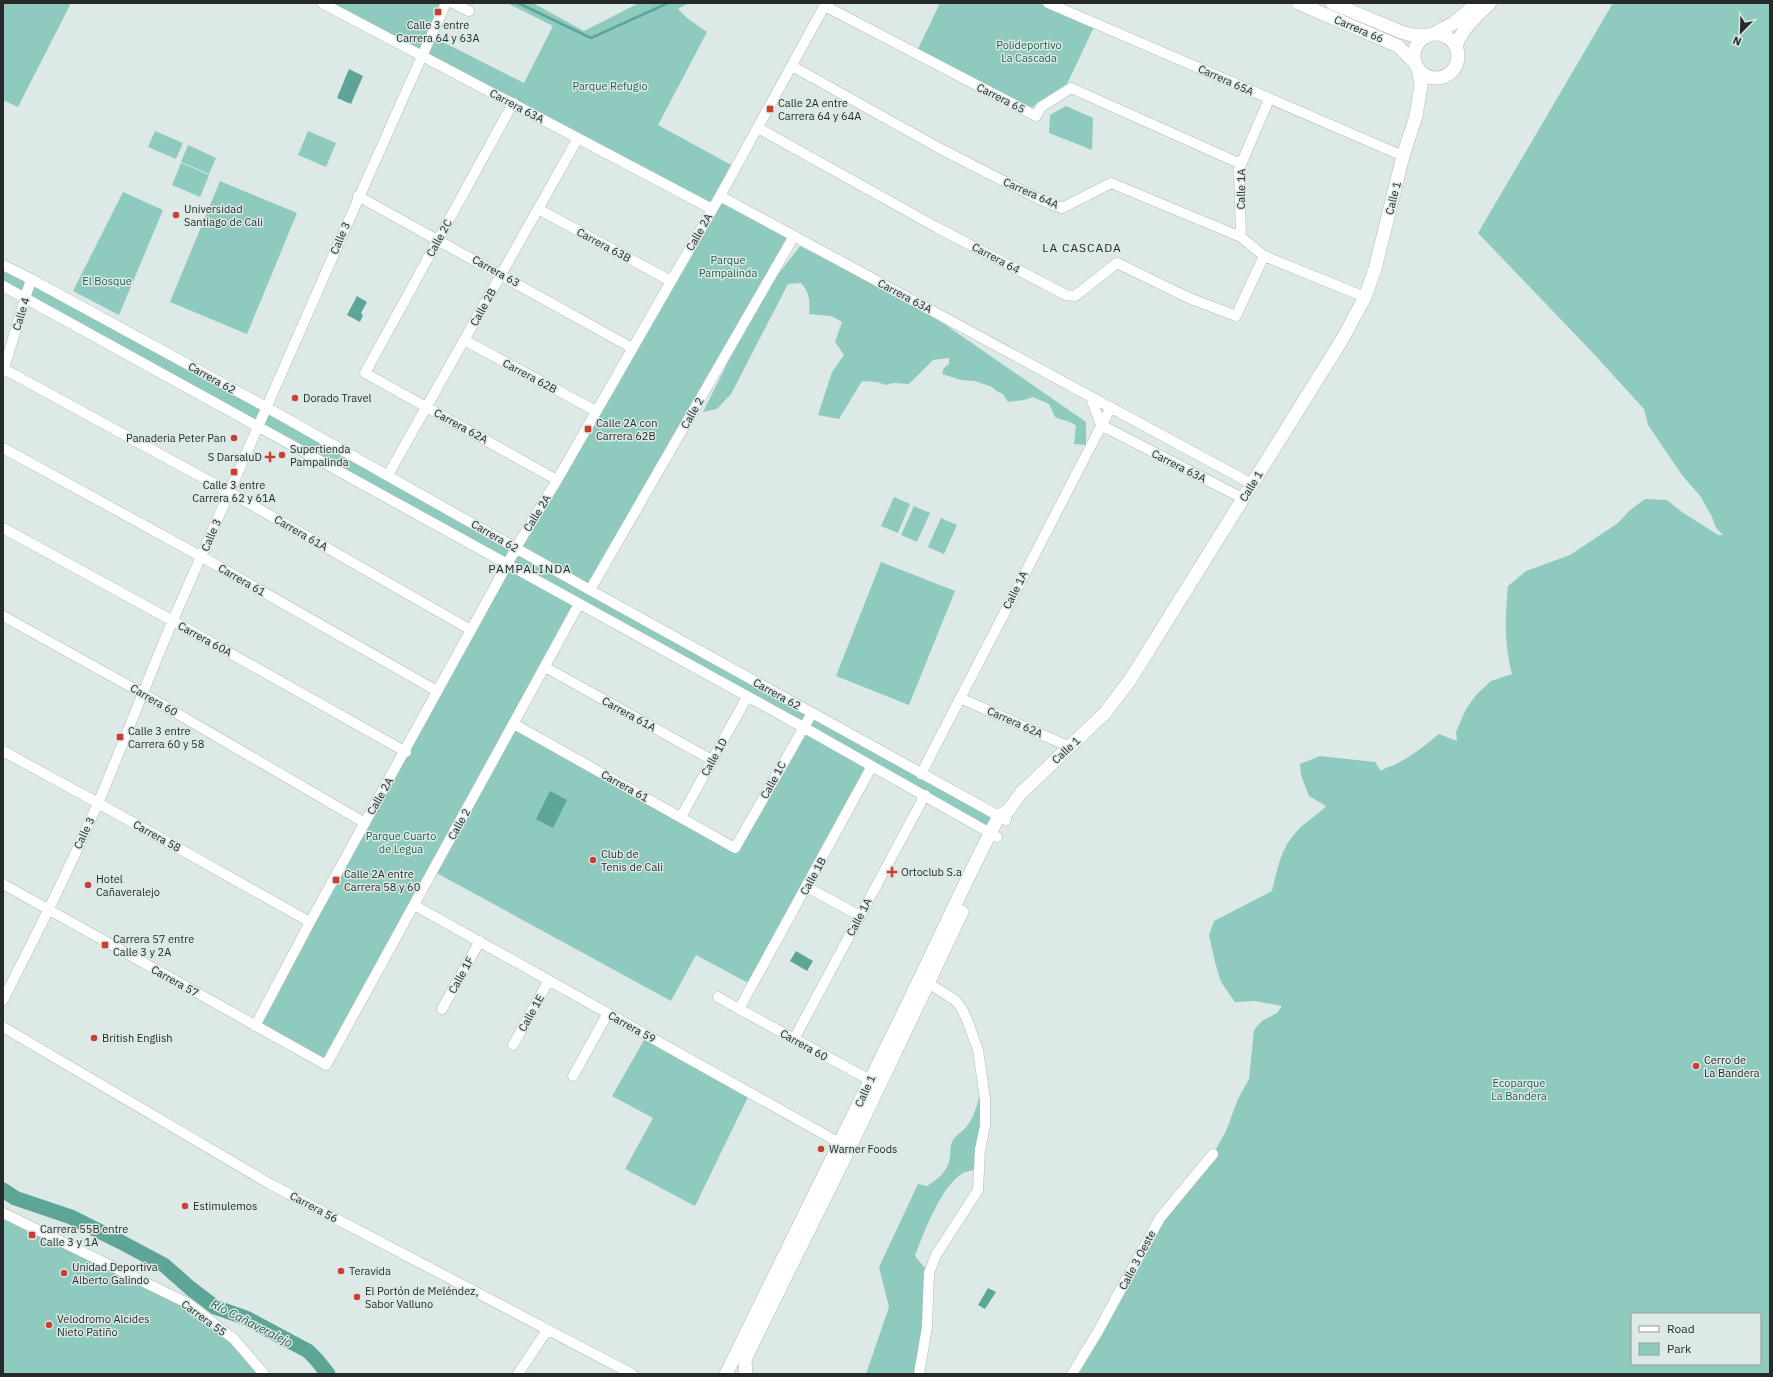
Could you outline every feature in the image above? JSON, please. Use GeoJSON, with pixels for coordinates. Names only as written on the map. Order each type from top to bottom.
{"type":"FeatureCollection","features":[{"type":"Feature","properties":{"kind":"main road","name":"Carrera 66"},"geometry":{"type":"LineString","coordinates":[[1298,3],[1398,46],[1416,65]]}},
{"type":"Feature","properties":{"kind":"main road","name":"Carrera 66"},"geometry":{"type":"LineString","coordinates":[[1332,3],[1401,32],[1412,35],[1432,35]]}},
{"type":"Feature","properties":{"kind":"main road"},"geometry":{"type":"LineString","coordinates":[[1432,35],[1447,37],[1456,47],[1458,56],[1456,66],[1449,74],[1440,78],[1426,75],[1416,65],[1414,52],[1421,40],[1458,20],[1477,3]]}},
{"type":"Feature","properties":{"kind":"main road"},"geometry":{"type":"LineString","coordinates":[[1456,47],[1465,28],[1490,3]]}},
{"type":"Feature","properties":{"kind":"main road","name":"Calle 1"},"geometry":{"type":"LineString","coordinates":[[726,1374],[791,1240],[845,1146],[870,1080],[1004,816],[1021,793],[1105,713],[1130,680],[1343,338],[1365,297],[1376,269],[1403,156],[1416,116],[1421,85],[1416,65]]}},
{"type":"Feature","properties":{"kind":"main road","name":"Calle 1"},"geometry":{"type":"LineString","coordinates":[[1416,116],[1431,88],[1440,78]]}},
{"type":"Feature","properties":{"kind":"main road","name":"Calle 1"},"geometry":{"type":"LineString","coordinates":[[746,1374],[745,1361],[747,1355],[845,1146],[928,983],[994,835]]}},
{"type":"Feature","properties":{"kind":"street","name":"Carrera 63A"},"geometry":{"type":"LineString","coordinates":[[322,3],[712,209]]}},
{"type":"Feature","properties":{"kind":"street","name":"Calle 3"},"geometry":{"type":"LineString","coordinates":[[3,1000],[48,910],[98,803],[142,693],[202,557],[257,426],[358,196],[446,3]]}},
{"type":"Feature","properties":{"kind":"street"},"geometry":{"type":"LineString","coordinates":[[453,3],[469,11]]}},
{"type":"Feature","properties":{"kind":"street","name":"Carrera 65A"},"geometry":{"type":"LineString","coordinates":[[1048,3],[1269,100],[1403,156]]}},
{"type":"Feature","properties":{"kind":"street","name":"Calle 2A"},"geometry":{"type":"LineString","coordinates":[[255,1026],[310,922],[406,752],[437,691],[507,564],[720,196],[825,4]]}},
{"type":"Feature","properties":{"kind":"street","name":"Carrera 65"},"geometry":{"type":"LineString","coordinates":[[825,4],[1036,116],[1041,106],[1071,88],[1241,164]]}},
{"type":"Feature","properties":{"kind":"street","name":"Carrera 64A"},"geometry":{"type":"LineString","coordinates":[[792,66],[939,148],[1041,200],[1062,208],[1111,184],[1241,237],[1264,256],[1365,297]]}},
{"type":"Feature","properties":{"kind":"street","name":"Calle 1A"},"geometry":{"type":"LineString","coordinates":[[1241,237],[1239,169],[1269,100]]}},
{"type":"Feature","properties":{"kind":"street","name":"Calle 2C"},"geometry":{"type":"LineString","coordinates":[[365,373],[513,104]]}},
{"type":"Feature","properties":{"kind":"street","name":"Carrera 64"},"geometry":{"type":"LineString","coordinates":[[758,128],[936,226],[1066,295],[1075,296],[1117,263],[1189,298],[1236,316],[1264,256]]}},
{"type":"Feature","properties":{"kind":"street","name":"Calle 2B"},"geometry":{"type":"LineString","coordinates":[[388,475],[578,138]]}},
{"type":"Feature","properties":{"kind":"street","name":"Carrera 63"},"geometry":{"type":"LineString","coordinates":[[358,196],[632,348]]}},
{"type":"Feature","properties":{"kind":"street","name":"Carrera 63A"},"geometry":{"type":"LineString","coordinates":[[720,196],[1252,484]]}},
{"type":"Feature","properties":{"kind":"street","name":"Carrera 63B"},"geometry":{"type":"LineString","coordinates":[[538,209],[671,281]]}},
{"type":"Feature","properties":{"kind":"street","name":"Calle 2"},"geometry":{"type":"LineString","coordinates":[[590,590],[794,236]]}},
{"type":"Feature","properties":{"kind":"street","name":"Carrera 62"},"geometry":{"type":"LineString","coordinates":[[3,265],[266,407],[590,590],[921,774],[1004,816]]}},
{"type":"Feature","properties":{"kind":"street","name":"Calle 4"},"geometry":{"type":"LineString","coordinates":[[3,370],[31,279]]}},
{"type":"Feature","properties":{"kind":"street","name":"Carrera 62"},"geometry":{"type":"LineString","coordinates":[[3,286],[803,727],[994,835]]}},
{"type":"Feature","properties":{"kind":"street","name":"Carrera 62B"},"geometry":{"type":"LineString","coordinates":[[464,340],[596,411]]}},
{"type":"Feature","properties":{"kind":"street","name":"Carrera 61A"},"geometry":{"type":"LineString","coordinates":[[3,370],[229,492],[471,630]]}},
{"type":"Feature","properties":{"kind":"street","name":"Carrera 62A"},"geometry":{"type":"LineString","coordinates":[[365,373],[557,480]]}},
{"type":"Feature","properties":{"kind":"street"},"geometry":{"type":"LineString","coordinates":[[1090,396],[1101,425]]}},
{"type":"Feature","properties":{"kind":"street","name":"Calle 1A"},"geometry":{"type":"LineString","coordinates":[[921,774],[1111,407]]}},
{"type":"Feature","properties":{"kind":"street","name":"Carrera 63A"},"geometry":{"type":"LineString","coordinates":[[1101,425],[1242,498]]}},
{"type":"Feature","properties":{"kind":"street","name":"Carrera 61"},"geometry":{"type":"LineString","coordinates":[[3,448],[202,557],[437,691]]}},
{"type":"Feature","properties":{"kind":"street","name":"Carrera 60A"},"geometry":{"type":"LineString","coordinates":[[3,528],[173,621],[406,752]]}},
{"type":"Feature","properties":{"kind":"street","name":"Calle 2"},"geometry":{"type":"LineString","coordinates":[[326,1065],[580,604]]}},
{"type":"Feature","properties":{"kind":"street","name":"Carrera 60"},"geometry":{"type":"LineString","coordinates":[[3,616],[142,693],[365,823]]}},
{"type":"Feature","properties":{"kind":"street"},"geometry":{"type":"LineString","coordinates":[[667,653],[675,637]]}},
{"type":"Feature","properties":{"kind":"street","name":"Carrera 61A"},"geometry":{"type":"LineString","coordinates":[[545,667],[712,760]]}},
{"type":"Feature","properties":{"kind":"street","name":"Calle 1D"},"geometry":{"type":"LineString","coordinates":[[681,817],[747,697]]}},
{"type":"Feature","properties":{"kind":"street","name":"Carrera 62A"},"geometry":{"type":"LineString","coordinates":[[960,698],[1070,747]]}},
{"type":"Feature","properties":{"kind":"street","name":"Calle 1C"},"geometry":{"type":"LineString","coordinates":[[735,848],[812,713]]}},
{"type":"Feature","properties":{"kind":"street","name":"Carrera 61"},"geometry":{"type":"LineString","coordinates":[[514,724],[735,848]]}},
{"type":"Feature","properties":{"kind":"street","name":"Carrera 58"},"geometry":{"type":"LineString","coordinates":[[3,751],[310,922]]}},
{"type":"Feature","properties":{"kind":"street","name":"Calle 1B"},"geometry":{"type":"LineString","coordinates":[[739,1009],[872,766]]}},
{"type":"Feature","properties":{"kind":"street","name":"Calle 1A"},"geometry":{"type":"LineString","coordinates":[[794,1039],[925,796]]}},
{"type":"Feature","properties":{"kind":"street","name":"Carrera 57"},"geometry":{"type":"LineString","coordinates":[[3,884],[326,1065]]}},
{"type":"Feature","properties":{"kind":"street"},"geometry":{"type":"LineString","coordinates":[[807,887],[860,916]]}},
{"type":"Feature","properties":{"kind":"street","name":"Carrera 59"},"geometry":{"type":"LineString","coordinates":[[414,905],[845,1146]]}},
{"type":"Feature","properties":{"kind":"street","name":"Calle 1F"},"geometry":{"type":"LineString","coordinates":[[442,1009],[480,942]]}},
{"type":"Feature","properties":{"kind":"street","name":"Calle 1E"},"geometry":{"type":"LineString","coordinates":[[513,1045],[549,980]]}},
{"type":"Feature","properties":{"kind":"street"},"geometry":{"type":"LineString","coordinates":[[919,1374],[927,1327],[929,1272],[936,1255],[978,1190],[980,1150],[985,1126],[985,1099],[978,1050],[967,1020],[962,1009],[954,1000],[928,983]]}},
{"type":"Feature","properties":{"kind":"street","name":"Carrera 60"},"geometry":{"type":"LineString","coordinates":[[718,996],[739,1009],[870,1080]]}},
{"type":"Feature","properties":{"kind":"street"},"geometry":{"type":"LineString","coordinates":[[573,1076],[608,1013]]}},
{"type":"Feature","properties":{"kind":"street","name":"Carrera 56"},"geometry":{"type":"LineString","coordinates":[[3,1027],[270,1184],[632,1374]]}},
{"type":"Feature","properties":{"kind":"street","name":"Calle 3 Oeste"},"geometry":{"type":"LineString","coordinates":[[1072,1374],[1097,1333],[1160,1218],[1214,1154]]}},
{"type":"Feature","properties":{"kind":"street","name":"Carrera 55"},"geometry":{"type":"LineString","coordinates":[[3,1213],[187,1304],[234,1339],[264,1374]]}},
{"type":"Feature","properties":{"kind":"street"},"geometry":{"type":"LineString","coordinates":[[518,1374],[547,1330]]}},
{"type":"Feature","properties":{"kind":"green space"},"geometry":{"type":"Polygon","coordinates":[[[5,3],[71,3],[18,107],[3,100],[3,9],[5,3]]]}},
{"type":"Feature","properties":{"kind":"green space"},"geometry":{"type":"Polygon","coordinates":[[[322,3],[446,3],[431,36],[524,83],[553,26],[507,3],[533,3],[584,31],[639,3],[689,3],[678,9],[687,18],[707,32],[658,125],[735,167],[720,196],[794,236],[590,590],[999,816],[990,833],[872,766],[752,985],[696,955],[671,1001],[433,871],[326,1065],[255,1026],[507,564],[3,286],[3,265],[516,548],[712,209],[322,3]],[[579,604],[514,724],[735,848],[803,727],[579,604]]]}},
{"type":"Feature","properties":{"kind":"green space","name":"Polideportivo La Cascada"},"geometry":{"type":"Polygon","coordinates":[[[940,3],[1039,3],[1094,27],[1067,84],[1038,102],[1032,108],[918,49],[940,3]]]}},
{"type":"Feature","properties":{"kind":"green space","name":"Ecoparque La Bandera"},"geometry":{"type":"Polygon","coordinates":[[[1613,3],[1770,3],[1770,1374],[1072,1374],[1160,1218],[1213,1154],[1226,1131],[1238,1099],[1249,1079],[1254,1030],[1262,1021],[1277,1013],[1282,1006],[1255,1001],[1235,1002],[1221,982],[1209,935],[1214,921],[1272,891],[1281,857],[1288,842],[1306,822],[1326,806],[1309,796],[1301,775],[1300,764],[1320,756],[1375,762],[1381,771],[1409,757],[1439,734],[1457,741],[1456,732],[1466,709],[1477,694],[1491,681],[1512,674],[1509,663],[1506,630],[1508,586],[1526,571],[1570,555],[1618,523],[1629,511],[1645,499],[1667,500],[1682,512],[1718,535],[1723,535],[1716,528],[1701,497],[1682,475],[1648,425],[1644,409],[1593,353],[1478,233],[1613,3]]]}},
{"type":"Feature","properties":{"kind":"green space"},"geometry":{"type":"Polygon","coordinates":[[[1066,106],[1093,118],[1092,150],[1049,133],[1050,115],[1066,106]]]}},
{"type":"Feature","properties":{"kind":"green space"},"geometry":{"type":"Polygon","coordinates":[[[155,131],[183,143],[176,159],[148,147],[155,131]]]}},
{"type":"Feature","properties":{"kind":"green space"},"geometry":{"type":"Polygon","coordinates":[[[308,131],[336,143],[326,167],[298,155],[308,131]]]}},
{"type":"Feature","properties":{"kind":"green space"},"geometry":{"type":"Polygon","coordinates":[[[188,145],[216,158],[209,174],[181,162],[188,145]]]}},
{"type":"Feature","properties":{"kind":"green space"},"geometry":{"type":"Polygon","coordinates":[[[181,163],[209,175],[200,197],[172,185],[181,163]]]}},
{"type":"Feature","properties":{"kind":"green space"},"geometry":{"type":"Polygon","coordinates":[[[220,181],[297,213],[247,334],[170,302],[220,181]]]}},
{"type":"Feature","properties":{"kind":"green space","name":"El Bosque"},"geometry":{"type":"Polygon","coordinates":[[[123,192],[163,210],[119,315],[73,291],[123,192]]]}},
{"type":"Feature","properties":{"kind":"green space"},"geometry":{"type":"Polygon","coordinates":[[[800,246],[924,310],[1086,422],[1086,445],[1074,444],[1076,426],[1055,417],[1049,404],[1033,397],[1008,402],[1003,394],[992,387],[975,381],[961,380],[942,374],[944,368],[949,364],[949,358],[933,360],[909,384],[893,383],[886,385],[877,382],[862,381],[839,419],[818,415],[832,372],[844,355],[835,342],[842,322],[831,316],[809,314],[809,298],[801,283],[788,284],[731,394],[717,409],[703,412],[730,358],[773,281],[800,246]]]}},
{"type":"Feature","properties":{"kind":"green space"},"geometry":{"type":"Polygon","coordinates":[[[894,497],[910,504],[898,533],[881,526],[894,497]]]}},
{"type":"Feature","properties":{"kind":"green space"},"geometry":{"type":"Polygon","coordinates":[[[914,506],[930,513],[917,542],[901,535],[914,506]]]}},
{"type":"Feature","properties":{"kind":"green space"},"geometry":{"type":"Polygon","coordinates":[[[941,518],[957,525],[944,554],[928,547],[941,518]]]}},
{"type":"Feature","properties":{"kind":"green space"},"geometry":{"type":"Polygon","coordinates":[[[881,562],[955,591],[909,705],[836,676],[881,562]]]}},
{"type":"Feature","properties":{"kind":"green space"},"geometry":{"type":"Polygon","coordinates":[[[647,1035],[750,1093],[695,1206],[625,1169],[653,1118],[612,1096],[647,1035]]]}},
{"type":"Feature","properties":{"kind":"green space"},"geometry":{"type":"Polygon","coordinates":[[[982,1081],[978,1169],[963,1173],[947,1188],[934,1210],[915,1256],[929,1273],[919,1374],[866,1374],[889,1307],[879,1267],[918,1184],[927,1186],[935,1181],[947,1167],[953,1140],[968,1125],[972,1118],[982,1081]]]}},
{"type":"Feature","properties":{"kind":"green space","name":"Unidad Deportiva Alberto Galindo"},"geometry":{"type":"Polygon","coordinates":[[[3,1213],[187,1303],[234,1339],[264,1374],[3,1374],[3,1213]]]}},
{"type":"Feature","properties":{"kind":"shaded area"},"geometry":{"type":"Polygon","coordinates":[[[349,69],[363,76],[351,104],[337,98],[349,69]]]}},
{"type":"Feature","properties":{"kind":"shaded area"},"geometry":{"type":"Polygon","coordinates":[[[357,296],[367,302],[361,313],[363,315],[360,322],[347,315],[357,296]]]}},
{"type":"Feature","properties":{"kind":"shaded area"},"geometry":{"type":"Polygon","coordinates":[[[550,791],[567,800],[553,828],[536,819],[550,791]]]}},
{"type":"Feature","properties":{"kind":"shaded area"},"geometry":{"type":"Polygon","coordinates":[[[796,951],[813,961],[807,971],[790,961],[796,951]]]}},
{"type":"Feature","properties":{"kind":"shaded area"},"geometry":{"type":"Polygon","coordinates":[[[988,1288],[996,1292],[985,1309],[978,1305],[988,1288]]]}},
{"type":"Feature","properties":{"kind":"waterway"},"geometry":{"type":"LineString","coordinates":[[518,3],[591,38],[668,3]]}},
{"type":"Feature","properties":{"kind":"waterway","name":"Río Cañaveralejo"},"geometry":{"type":"LineString","coordinates":[[3,1190],[15,1198],[71,1217],[164,1265],[190,1288],[215,1307],[246,1318],[308,1351],[328,1374]]}},
{"type":"Feature","properties":{"kind":"place","name":"Calle 3 entre Carrera 64 y 63A"},"geometry":{"type":"Point","coordinates":[438,12]}},
{"type":"Feature","properties":{"kind":"place","name":"Calle 2A entre Carrera 64 y 64A"},"geometry":{"type":"Point","coordinates":[770,109]}},
{"type":"Feature","properties":{"kind":"place","name":"Universidad Santiago de Cali"},"geometry":{"type":"Point","coordinates":[176,215]}},
{"type":"Feature","properties":{"kind":"place","name":"Dorado Travel"},"geometry":{"type":"Point","coordinates":[295,398]}},
{"type":"Feature","properties":{"kind":"place","name":"Calle 2A con Carrera 62B"},"geometry":{"type":"Point","coordinates":[588,429]}},
{"type":"Feature","properties":{"kind":"place","name":"Panaderia Peter Pan"},"geometry":{"type":"Point","coordinates":[234,438]}},
{"type":"Feature","properties":{"kind":"place","name":"Supertienda Pampalinda"},"geometry":{"type":"Point","coordinates":[282,455]}},
{"type":"Feature","properties":{"kind":"place","name":"S DarsaluD"},"geometry":{"type":"Point","coordinates":[270,457]}},
{"type":"Feature","properties":{"kind":"place","name":"Calle 3 entre Carrera 62 y 61A"},"geometry":{"type":"Point","coordinates":[234,472]}},
{"type":"Feature","properties":{"kind":"place","name":"Calle 3 entre Carrera 60 y 58"},"geometry":{"type":"Point","coordinates":[120,737]}},
{"type":"Feature","properties":{"kind":"place","name":"Club de Tenis de Cali"},"geometry":{"type":"Point","coordinates":[593,860]}},
{"type":"Feature","properties":{"kind":"place","name":"Ortoclub S.a"},"geometry":{"type":"Point","coordinates":[892,872]}},
{"type":"Feature","properties":{"kind":"place","name":"Calle 2A entre Carrera 58 y 60"},"geometry":{"type":"Point","coordinates":[336,880]}},
{"type":"Feature","properties":{"kind":"place","name":"Hotel Cañaveralejo"},"geometry":{"type":"Point","coordinates":[88,885]}},
{"type":"Feature","properties":{"kind":"place","name":"Carrera 57 entre Calle 3 y 2A"},"geometry":{"type":"Point","coordinates":[105,945]}},
{"type":"Feature","properties":{"kind":"place","name":"British English"},"geometry":{"type":"Point","coordinates":[94,1038]}},
{"type":"Feature","properties":{"kind":"place","name":"Cerro de La Bandera"},"geometry":{"type":"Point","coordinates":[1696,1066]}},
{"type":"Feature","properties":{"kind":"place","name":"Warner Foods"},"geometry":{"type":"Point","coordinates":[821,1149]}},
{"type":"Feature","properties":{"kind":"place","name":"Estimulemos"},"geometry":{"type":"Point","coordinates":[185,1206]}},
{"type":"Feature","properties":{"kind":"place","name":"Carrera 55B entre Calle 3 y 1A"},"geometry":{"type":"Point","coordinates":[32,1235]}},
{"type":"Feature","properties":{"kind":"place","name":"Teravida"},"geometry":{"type":"Point","coordinates":[341,1271]}},
{"type":"Feature","properties":{"kind":"place","name":"Unidad Deportiva Alberto Galindo"},"geometry":{"type":"Point","coordinates":[64,1273]}},
{"type":"Feature","properties":{"kind":"place","name":"El Portón de Meléndez, Sabor Valluno"},"geometry":{"type":"Point","coordinates":[357,1297]}},
{"type":"Feature","properties":{"kind":"place","name":"Velodromo Alcides Nieto Patiño"},"geometry":{"type":"Point","coordinates":[49,1325]}},
{"type":"Feature","properties":{"kind":"district","name":"LA CASCADA"},"geometry":{"type":"Point","coordinates":[1082,247]}},
{"type":"Feature","properties":{"kind":"district","name":"PAMPALINDA"},"geometry":{"type":"Point","coordinates":[530,568]}},
{"type":"Feature","properties":{"kind":"park label","name":"Parque Refugio"},"geometry":{"type":"Point","coordinates":[610,86]}},
{"type":"Feature","properties":{"kind":"park label","name":"Parque Pampalinda"},"geometry":{"type":"Point","coordinates":[728,266]}},
{"type":"Feature","properties":{"kind":"park label","name":"Parque Cuarto de Legua"},"geometry":{"type":"Point","coordinates":[401,842]}}]}
